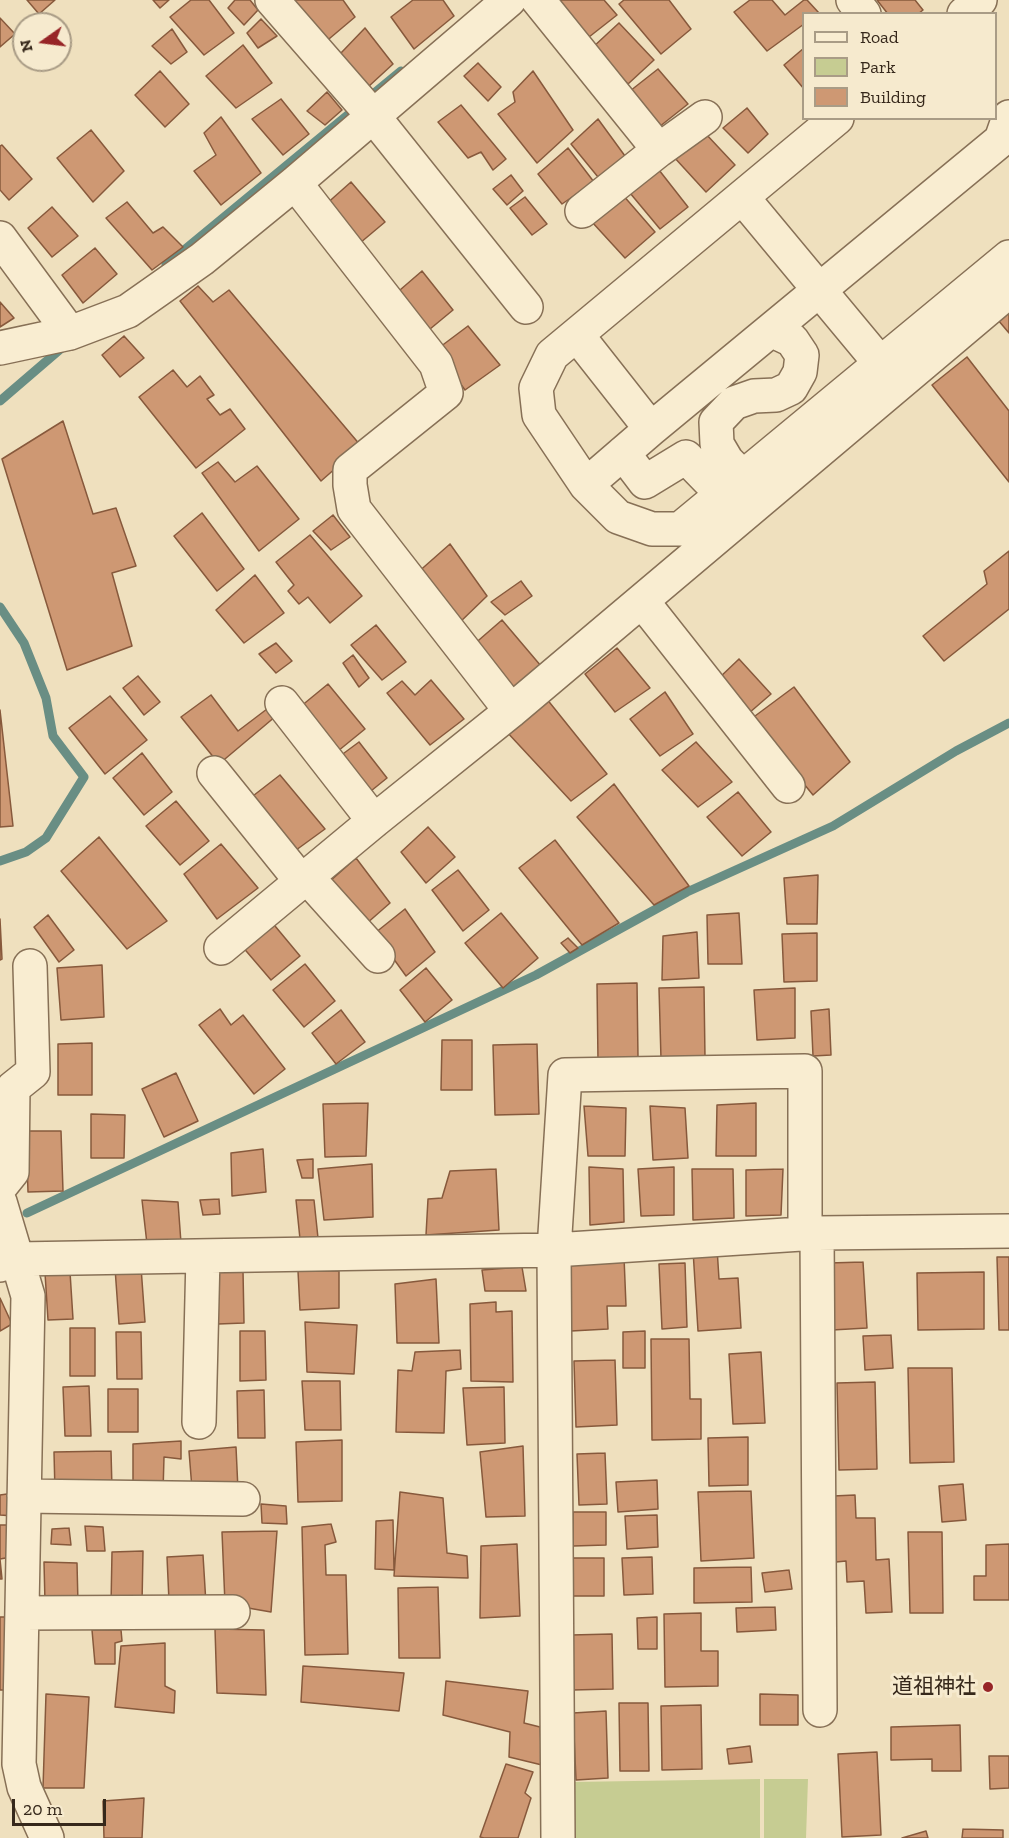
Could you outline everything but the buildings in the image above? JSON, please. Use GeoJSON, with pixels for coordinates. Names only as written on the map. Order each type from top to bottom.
{"type":"FeatureCollection","features":[{"type":"Feature","properties":{"kind":"street"},"geometry":{"type":"LineString","coordinates":[[272,0],[362,103],[526,307]]}},
{"type":"Feature","properties":{"kind":"street"},"geometry":{"type":"LineString","coordinates":[[538,0],[659,150]]}},
{"type":"Feature","properties":{"kind":"street"},"geometry":{"type":"LineString","coordinates":[[853,0],[862,12]]}},
{"type":"Feature","properties":{"kind":"street"},"geometry":{"type":"LineString","coordinates":[[966,12],[980,0]]}},
{"type":"Feature","properties":{"kind":"street"},"geometry":{"type":"LineString","coordinates":[[0,348],[70,333],[128,311],[202,259],[295,183],[362,103],[506,1]]}},
{"type":"Feature","properties":{"kind":"street"},"geometry":{"type":"LineString","coordinates":[[582,211],[705,117]]}},
{"type":"Feature","properties":{"kind":"street"},"geometry":{"type":"LineString","coordinates":[[835,120],[552,355],[536,388],[539,416],[586,485],[618,517],[652,529],[680,529],[732,486],[1009,291]]}},
{"type":"Feature","properties":{"kind":"street"},"geometry":{"type":"LineString","coordinates":[[586,485],[819,290],[1000,132]]}},
{"type":"Feature","properties":{"kind":"street"},"geometry":{"type":"LineString","coordinates":[[295,183],[436,364],[446,393],[350,470],[354,509],[511,711]]}},
{"type":"Feature","properties":{"kind":"street"},"geometry":{"type":"LineString","coordinates":[[742,197],[890,373]]}},
{"type":"Feature","properties":{"kind":"street"},"geometry":{"type":"LineString","coordinates":[[0,238],[70,333]]}},
{"type":"Feature","properties":{"kind":"street"},"geometry":{"type":"LineString","coordinates":[[221,948],[642,601],[890,373],[1009,257]]}},
{"type":"Feature","properties":{"kind":"street"},"geometry":{"type":"LineString","coordinates":[[732,486],[727,461],[717,444],[716,422],[734,403],[754,396],[776,395],[791,388],[800,372],[802,355],[792,340],[771,330]]}},
{"type":"Feature","properties":{"kind":"street"},"geometry":{"type":"LineString","coordinates":[[577,335],[651,429]]}},
{"type":"Feature","properties":{"kind":"street"},"geometry":{"type":"LineString","coordinates":[[623,453],[645,482],[686,457],[732,486]]}},
{"type":"Feature","properties":{"kind":"street"},"geometry":{"type":"LineString","coordinates":[[642,601],[788,786]]}},
{"type":"Feature","properties":{"kind":"street"},"geometry":{"type":"LineString","coordinates":[[282,703],[374,821]]}},
{"type":"Feature","properties":{"kind":"street"},"geometry":{"type":"LineString","coordinates":[[214,773],[304,879],[378,956]]}},
{"type":"Feature","properties":{"kind":"street"},"geometry":{"type":"LineString","coordinates":[[0,1187],[12,1172],[13,1088],[33,1072],[30,966]]}},
{"type":"Feature","properties":{"kind":"street"},"geometry":{"type":"LineString","coordinates":[[558,1838],[554,1250],[565,1075],[805,1071],[811,1234],[820,1710]]}},
{"type":"Feature","properties":{"kind":"street"},"geometry":{"type":"LineString","coordinates":[[0,1202],[8,1262],[28,1296],[24,1496],[15,1599],[19,1764],[24,1788],[47,1838]]}},
{"type":"Feature","properties":{"kind":"street"},"geometry":{"type":"LineString","coordinates":[[8,1262],[554,1250],[811,1234],[1009,1231]]}},
{"type":"Feature","properties":{"kind":"street"},"geometry":{"type":"LineString","coordinates":[[199,1422],[203,1256]]}},
{"type":"Feature","properties":{"kind":"street"},"geometry":{"type":"LineString","coordinates":[[24,1496],[243,1499]]}},
{"type":"Feature","properties":{"kind":"street"},"geometry":{"type":"LineString","coordinates":[[15,1599],[233,1612]]}},
{"type":"Feature","properties":{"kind":"green space"},"geometry":{"type":"Polygon","coordinates":[[[760,1779],[760,1838],[573,1838],[572,1782],[760,1779]]]}},
{"type":"Feature","properties":{"kind":"green space"},"geometry":{"type":"Polygon","coordinates":[[[764,1779],[808,1779],[806,1838],[764,1838],[764,1779]]]}},
{"type":"Feature","properties":{"kind":"waterway"},"geometry":{"type":"LineString","coordinates":[[166,265],[401,71]]}},
{"type":"Feature","properties":{"kind":"waterway"},"geometry":{"type":"LineString","coordinates":[[0,401],[64,346]]}},
{"type":"Feature","properties":{"kind":"waterway"},"geometry":{"type":"LineString","coordinates":[[0,607],[24,643],[46,698],[53,736],[84,777],[46,838],[26,852],[0,861]]}},
{"type":"Feature","properties":{"kind":"waterway"},"geometry":{"type":"LineString","coordinates":[[27,1213],[536,975],[687,892],[833,826],[956,751],[1009,723]]}},
{"type":"Feature","properties":{"kind":"place","name":"道祖神社"},"geometry":{"type":"Point","coordinates":[988,1687]}}]}
